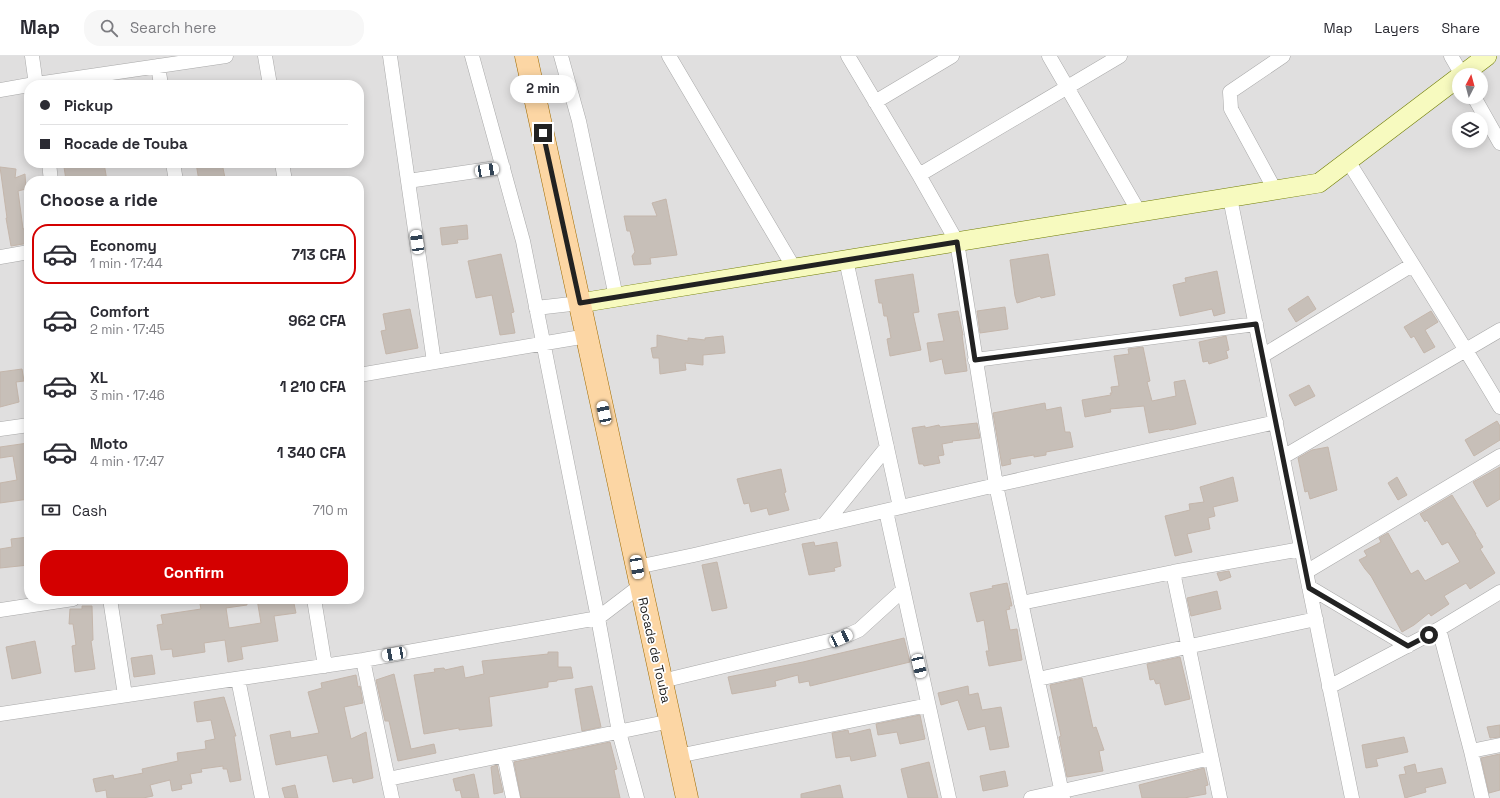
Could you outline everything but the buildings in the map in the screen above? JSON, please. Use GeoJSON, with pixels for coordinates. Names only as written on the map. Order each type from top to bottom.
{"type":"FeatureCollection","features":[{"type":"Feature","properties":{"kind":"main road","name":"Rocade de Touba"},"geometry":{"type":"LineString","coordinates":[[526,56],[687,798]]}},
{"type":"Feature","properties":{"kind":"main road"},"geometry":{"type":"LineString","coordinates":[[1471,68],[1487,56]]}},
{"type":"Feature","properties":{"kind":"main road"},"geometry":{"type":"LineString","coordinates":[[580,303],[1319,183],[1452,82]]}},
{"type":"Feature","properties":{"kind":"street"},"geometry":{"type":"LineString","coordinates":[[32,56],[33,80]]}},
{"type":"Feature","properties":{"kind":"street"},"geometry":{"type":"LineString","coordinates":[[265,56],[269,80]]}},
{"type":"Feature","properties":{"kind":"street"},"geometry":{"type":"LineString","coordinates":[[390,56],[434,362]]}},
{"type":"Feature","properties":{"kind":"street"},"geometry":{"type":"LineString","coordinates":[[472,56],[523,241],[598,618],[619,732],[637,798]]}},
{"type":"Feature","properties":{"kind":"street"},"geometry":{"type":"LineString","coordinates":[[561,56],[579,121],[616,297]]}},
{"type":"Feature","properties":{"kind":"street"},"geometry":{"type":"LineString","coordinates":[[669,56],[794,268]]}},
{"type":"Feature","properties":{"kind":"street"},"geometry":{"type":"LineString","coordinates":[[848,56],[957,242],[996,484],[1062,795]]}},
{"type":"Feature","properties":{"kind":"street"},"geometry":{"type":"LineString","coordinates":[[875,102],[952,56]]}},
{"type":"Feature","properties":{"kind":"street"},"geometry":{"type":"LineString","coordinates":[[1049,56],[1138,212]]}},
{"type":"Feature","properties":{"kind":"street"},"geometry":{"type":"LineString","coordinates":[[919,175],[1120,56]]}},
{"type":"Feature","properties":{"kind":"street"},"geometry":{"type":"LineString","coordinates":[[1275,190],[1231,109],[1230,92],[1283,56]]}},
{"type":"Feature","properties":{"kind":"street"},"geometry":{"type":"LineString","coordinates":[[1451,56],[1458,68]]}},
{"type":"Feature","properties":{"kind":"street"},"geometry":{"type":"LineString","coordinates":[[66,80],[218,57]]}},
{"type":"Feature","properties":{"kind":"street"},"geometry":{"type":"LineString","coordinates":[[158,66],[160,80]]}},
{"type":"Feature","properties":{"kind":"street"},"geometry":{"type":"LineString","coordinates":[[0,90],[24,86]]}},
{"type":"Feature","properties":{"kind":"street"},"geometry":{"type":"LineString","coordinates":[[1478,104],[1500,143]]}},
{"type":"Feature","properties":{"kind":"street"},"geometry":{"type":"LineString","coordinates":[[1348,161],[1467,351],[1500,407]]}},
{"type":"Feature","properties":{"kind":"street"},"geometry":{"type":"LineString","coordinates":[[408,181],[503,167]]}},
{"type":"Feature","properties":{"kind":"street"},"geometry":{"type":"LineString","coordinates":[[1230,198],[1352,798]]}},
{"type":"Feature","properties":{"kind":"street"},"geometry":{"type":"LineString","coordinates":[[0,256],[24,253]]}},
{"type":"Feature","properties":{"kind":"street"},"geometry":{"type":"LineString","coordinates":[[846,260],[900,508]]}},
{"type":"Feature","properties":{"kind":"street"},"geometry":{"type":"LineString","coordinates":[[1262,356],[1412,265]]}},
{"type":"Feature","properties":{"kind":"street"},"geometry":{"type":"LineString","coordinates":[[536,308],[580,303]]}},
{"type":"Feature","properties":{"kind":"street"},"geometry":{"type":"LineString","coordinates":[[975,360],[1256,324]]}},
{"type":"Feature","properties":{"kind":"street"},"geometry":{"type":"LineString","coordinates":[[1283,457],[1467,351],[1500,330]]}},
{"type":"Feature","properties":{"kind":"street"},"geometry":{"type":"LineString","coordinates":[[364,374],[587,336]]}},
{"type":"Feature","properties":{"kind":"street"},"geometry":{"type":"LineString","coordinates":[[0,714],[363,660],[598,618],[638,576],[824,525],[996,484],[1276,422]]}},
{"type":"Feature","properties":{"kind":"street"},"geometry":{"type":"LineString","coordinates":[[0,429],[24,426]]}},
{"type":"Feature","properties":{"kind":"street"},"geometry":{"type":"LineString","coordinates":[[824,525],[887,447]]}},
{"type":"Feature","properties":{"kind":"street"},"geometry":{"type":"LineString","coordinates":[[1306,572],[1500,456]]}},
{"type":"Feature","properties":{"kind":"street"},"geometry":{"type":"LineString","coordinates":[[886,511],[948,798]]}},
{"type":"Feature","properties":{"kind":"street"},"geometry":{"type":"LineString","coordinates":[[1021,603],[1173,572],[1301,550]]}},
{"type":"Feature","properties":{"kind":"street"},"geometry":{"type":"LineString","coordinates":[[1173,572],[1220,798]]}},
{"type":"Feature","properties":{"kind":"street"},"geometry":{"type":"LineString","coordinates":[[1309,588],[1408,646]]}},
{"type":"Feature","properties":{"kind":"street"},"geometry":{"type":"LineString","coordinates":[[662,681],[841,638],[859,630],[903,590]]}},
{"type":"Feature","properties":{"kind":"street"},"geometry":{"type":"LineString","coordinates":[[1330,687],[1439,629],[1500,592]]}},
{"type":"Feature","properties":{"kind":"street"},"geometry":{"type":"LineString","coordinates":[[0,610],[40,604]]}},
{"type":"Feature","properties":{"kind":"street"},"geometry":{"type":"LineString","coordinates":[[111,604],[125,695]]}},
{"type":"Feature","properties":{"kind":"street"},"geometry":{"type":"LineString","coordinates":[[315,604],[325,666]]}},
{"type":"Feature","properties":{"kind":"street"},"geometry":{"type":"LineString","coordinates":[[1038,679],[1316,619]]}},
{"type":"Feature","properties":{"kind":"street"},"geometry":{"type":"LineString","coordinates":[[1439,629],[1482,798]]}},
{"type":"Feature","properties":{"kind":"street"},"geometry":{"type":"LineString","coordinates":[[363,660],[392,798]]}},
{"type":"Feature","properties":{"kind":"street"},"geometry":{"type":"LineString","coordinates":[[238,679],[262,798]]}},
{"type":"Feature","properties":{"kind":"street"},"geometry":{"type":"LineString","coordinates":[[678,756],[928,705]]}},
{"type":"Feature","properties":{"kind":"street"},"geometry":{"type":"LineString","coordinates":[[388,779],[671,721]]}},
{"type":"Feature","properties":{"kind":"street"},"geometry":{"type":"LineString","coordinates":[[1471,751],[1500,745]]}},
{"type":"Feature","properties":{"kind":"street"},"geometry":{"type":"LineString","coordinates":[[504,755],[513,798]]}},
{"type":"Feature","properties":{"kind":"street"},"geometry":{"type":"LineString","coordinates":[[1031,798],[1062,795],[1211,758]]}},
{"type":"Feature","properties":{"kind":"shaded area"},"geometry":{"type":"Polygon","coordinates":[[[0,56],[1500,56],[1500,798],[0,798],[0,56]]]}},
{"type":"Feature","properties":{"kind":"route"},"geometry":{"type":"LineString","coordinates":[[543,133],[580,303],[957,242],[975,360],[1256,324],[1309,588],[1408,646],[1429,635]]}}]}
